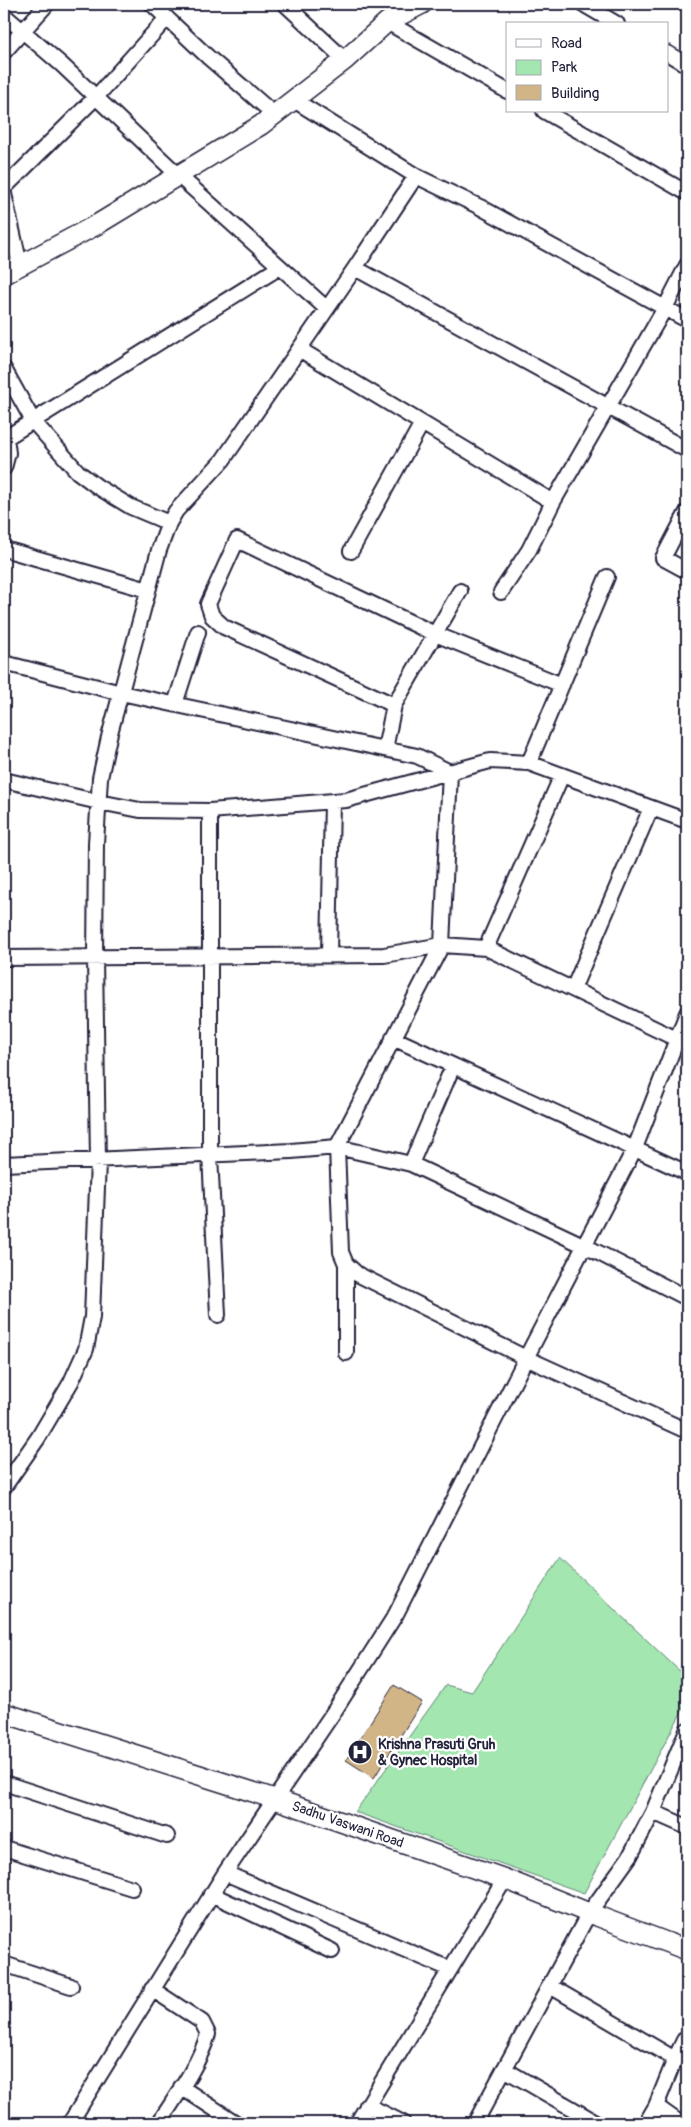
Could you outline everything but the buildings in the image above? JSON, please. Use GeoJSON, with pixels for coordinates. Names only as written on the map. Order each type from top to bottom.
{"type":"FeatureCollection","features":[{"type":"Feature","properties":{"kind":"street"},"geometry":{"type":"LineString","coordinates":[[4,52],[24,32],[47,4]]}},
{"type":"Feature","properties":{"kind":"street"},"geometry":{"type":"LineString","coordinates":[[285,4],[345,60]]}},
{"type":"Feature","properties":{"kind":"street"},"geometry":{"type":"LineString","coordinates":[[4,194],[12,270],[98,224],[261,126],[345,60],[387,22],[422,4]]}},
{"type":"Feature","properties":{"kind":"street"},"geometry":{"type":"LineString","coordinates":[[583,4],[614,22]]}},
{"type":"Feature","properties":{"kind":"street"},"geometry":{"type":"LineString","coordinates":[[4,188],[96,97],[160,8],[275,115]]}},
{"type":"Feature","properties":{"kind":"street"},"geometry":{"type":"LineString","coordinates":[[4,15],[327,309]]}},
{"type":"Feature","properties":{"kind":"street"},"geometry":{"type":"LineString","coordinates":[[387,22],[506,90]]}},
{"type":"Feature","properties":{"kind":"street"},"geometry":{"type":"LineString","coordinates":[[668,54],[687,65]]}},
{"type":"Feature","properties":{"kind":"street"},"geometry":{"type":"LineString","coordinates":[[294,100],[416,176],[480,207],[687,320]]}},
{"type":"Feature","properties":{"kind":"street"},"geometry":{"type":"LineString","coordinates":[[546,112],[687,193]]}},
{"type":"Feature","properties":{"kind":"street"},"geometry":{"type":"LineString","coordinates":[[4,1487],[38,1438],[71,1382],[86,1350],[92,1317],[98,1161],[95,957],[96,843],[100,778],[148,590],[169,523],[176,510],[222,460],[327,309],[416,176]]}},
{"type":"Feature","properties":{"kind":"street"},"geometry":{"type":"LineString","coordinates":[[501,592],[529,550],[553,502],[665,308],[687,265]]}},
{"type":"Feature","properties":{"kind":"street"},"geometry":{"type":"LineString","coordinates":[[4,468],[8,453],[5,438],[280,267]]}},
{"type":"Feature","properties":{"kind":"street"},"geometry":{"type":"LineString","coordinates":[[355,268],[609,405],[687,450]]}},
{"type":"Feature","properties":{"kind":"street"},"geometry":{"type":"LineString","coordinates":[[299,349],[553,502]]}},
{"type":"Feature","properties":{"kind":"street"},"geometry":{"type":"LineString","coordinates":[[4,369],[33,421],[78,472],[98,488],[131,506],[169,523]]}},
{"type":"Feature","properties":{"kind":"street"},"geometry":{"type":"LineString","coordinates":[[351,551],[422,423]]}},
{"type":"Feature","properties":{"kind":"street"},"geometry":{"type":"LineString","coordinates":[[687,512],[663,558],[687,571]]}},
{"type":"Feature","properties":{"kind":"street"},"geometry":{"type":"LineString","coordinates":[[394,705],[224,627],[212,616],[208,604],[237,540],[435,634],[562,685]]}},
{"type":"Feature","properties":{"kind":"street"},"geometry":{"type":"LineString","coordinates":[[4,549],[148,590]]}},
{"type":"Feature","properties":{"kind":"street"},"geometry":{"type":"LineString","coordinates":[[529,763],[607,577]]}},
{"type":"Feature","properties":{"kind":"street"},"geometry":{"type":"LineString","coordinates":[[384,749],[394,705],[460,591]]}},
{"type":"Feature","properties":{"kind":"street"},"geometry":{"type":"LineString","coordinates":[[175,704],[198,632]]}},
{"type":"Feature","properties":{"kind":"street"},"geometry":{"type":"LineString","coordinates":[[4,663],[121,693],[417,756],[450,772]]}},
{"type":"Feature","properties":{"kind":"street"},"geometry":{"type":"LineString","coordinates":[[4,780],[140,810],[210,812],[346,800],[490,761],[529,763],[687,821]]}},
{"type":"Feature","properties":{"kind":"street"},"geometry":{"type":"LineString","coordinates":[[346,1353],[346,1264],[341,1252],[337,1147],[442,945],[450,772]]}},
{"type":"Feature","properties":{"kind":"street"},"geometry":{"type":"LineString","coordinates":[[486,948],[562,775]]}},
{"type":"Feature","properties":{"kind":"street"},"geometry":{"type":"LineString","coordinates":[[329,955],[332,801]]}},
{"type":"Feature","properties":{"kind":"street"},"geometry":{"type":"LineString","coordinates":[[573,989],[651,808]]}},
{"type":"Feature","properties":{"kind":"street"},"geometry":{"type":"LineString","coordinates":[[210,812],[210,1156],[218,1316]]}},
{"type":"Feature","properties":{"kind":"street"},"geometry":{"type":"LineString","coordinates":[[4,958],[384,955],[442,945],[486,948],[682,1041]]}},
{"type":"Feature","properties":{"kind":"street"},"geometry":{"type":"LineString","coordinates":[[70,2123],[224,1874],[335,1710],[396,1614],[635,1148],[682,1041],[687,1012]]}},
{"type":"Feature","properties":{"kind":"street"},"geometry":{"type":"LineString","coordinates":[[393,1038],[687,1173]]}},
{"type":"Feature","properties":{"kind":"street"},"geometry":{"type":"LineString","coordinates":[[411,1164],[453,1066]]}},
{"type":"Feature","properties":{"kind":"street"},"geometry":{"type":"LineString","coordinates":[[4,1164],[210,1156],[337,1147],[411,1164],[585,1246],[687,1298]]}},
{"type":"Feature","properties":{"kind":"street"},"geometry":{"type":"LineString","coordinates":[[346,1264],[357,1274],[526,1358],[687,1431]]}},
{"type":"Feature","properties":{"kind":"street","name":"Sadhu Vaswani Road"},"geometry":{"type":"LineString","coordinates":[[4,1713],[275,1799],[505,1879],[589,1914],[687,1950]]}},
{"type":"Feature","properties":{"kind":"street"},"geometry":{"type":"LineString","coordinates":[[475,2123],[589,1914],[630,1856],[653,1812],[687,1730]]}},
{"type":"Feature","properties":{"kind":"street"},"geometry":{"type":"LineString","coordinates":[[4,1783],[167,1836]]}},
{"type":"Feature","properties":{"kind":"street"},"geometry":{"type":"LineString","coordinates":[[653,1812],[687,1827]]}},
{"type":"Feature","properties":{"kind":"street"},"geometry":{"type":"LineString","coordinates":[[4,1848],[132,1888]]}},
{"type":"Feature","properties":{"kind":"street"},"geometry":{"type":"LineString","coordinates":[[224,1874],[450,1969]]}},
{"type":"Feature","properties":{"kind":"street"},"geometry":{"type":"LineString","coordinates":[[357,2123],[505,1879]]}},
{"type":"Feature","properties":{"kind":"street"},"geometry":{"type":"LineString","coordinates":[[212,1894],[332,1951]]}},
{"type":"Feature","properties":{"kind":"street"},"geometry":{"type":"LineString","coordinates":[[4,1964],[72,1986]]}},
{"type":"Feature","properties":{"kind":"street"},"geometry":{"type":"LineString","coordinates":[[550,1986],[675,2059]]}},
{"type":"Feature","properties":{"kind":"street"},"geometry":{"type":"LineString","coordinates":[[152,1989],[202,2022],[208,2034],[181,2087],[159,2123]]}},
{"type":"Feature","properties":{"kind":"street"},"geometry":{"type":"LineString","coordinates":[[646,2123],[656,2106],[684,2040]]}},
{"type":"Feature","properties":{"kind":"street"},"geometry":{"type":"LineString","coordinates":[[504,2069],[597,2123]]}},
{"type":"Feature","properties":{"kind":"street"},"geometry":{"type":"LineString","coordinates":[[181,2087],[236,2123]]}},
{"type":"Feature","properties":{"kind":"street"},"geometry":{"type":"LineString","coordinates":[[367,2105],[403,2123]]}},
{"type":"Feature","properties":{"kind":"street"},"geometry":{"type":"LineString","coordinates":[[656,2106],[680,2123]]}},
{"type":"Feature","properties":{"kind":"green space"},"geometry":{"type":"Polygon","coordinates":[[[560,1558],[687,1678],[687,1702],[584,1893],[355,1812],[446,1685],[472,1692],[560,1558]]]}},
{"type":"Feature","properties":{"kind":"place","name":"Krishna Prasuti Gruh & Gynec Hospital"},"geometry":{"type":"Point","coordinates":[360,1752]}}]}
